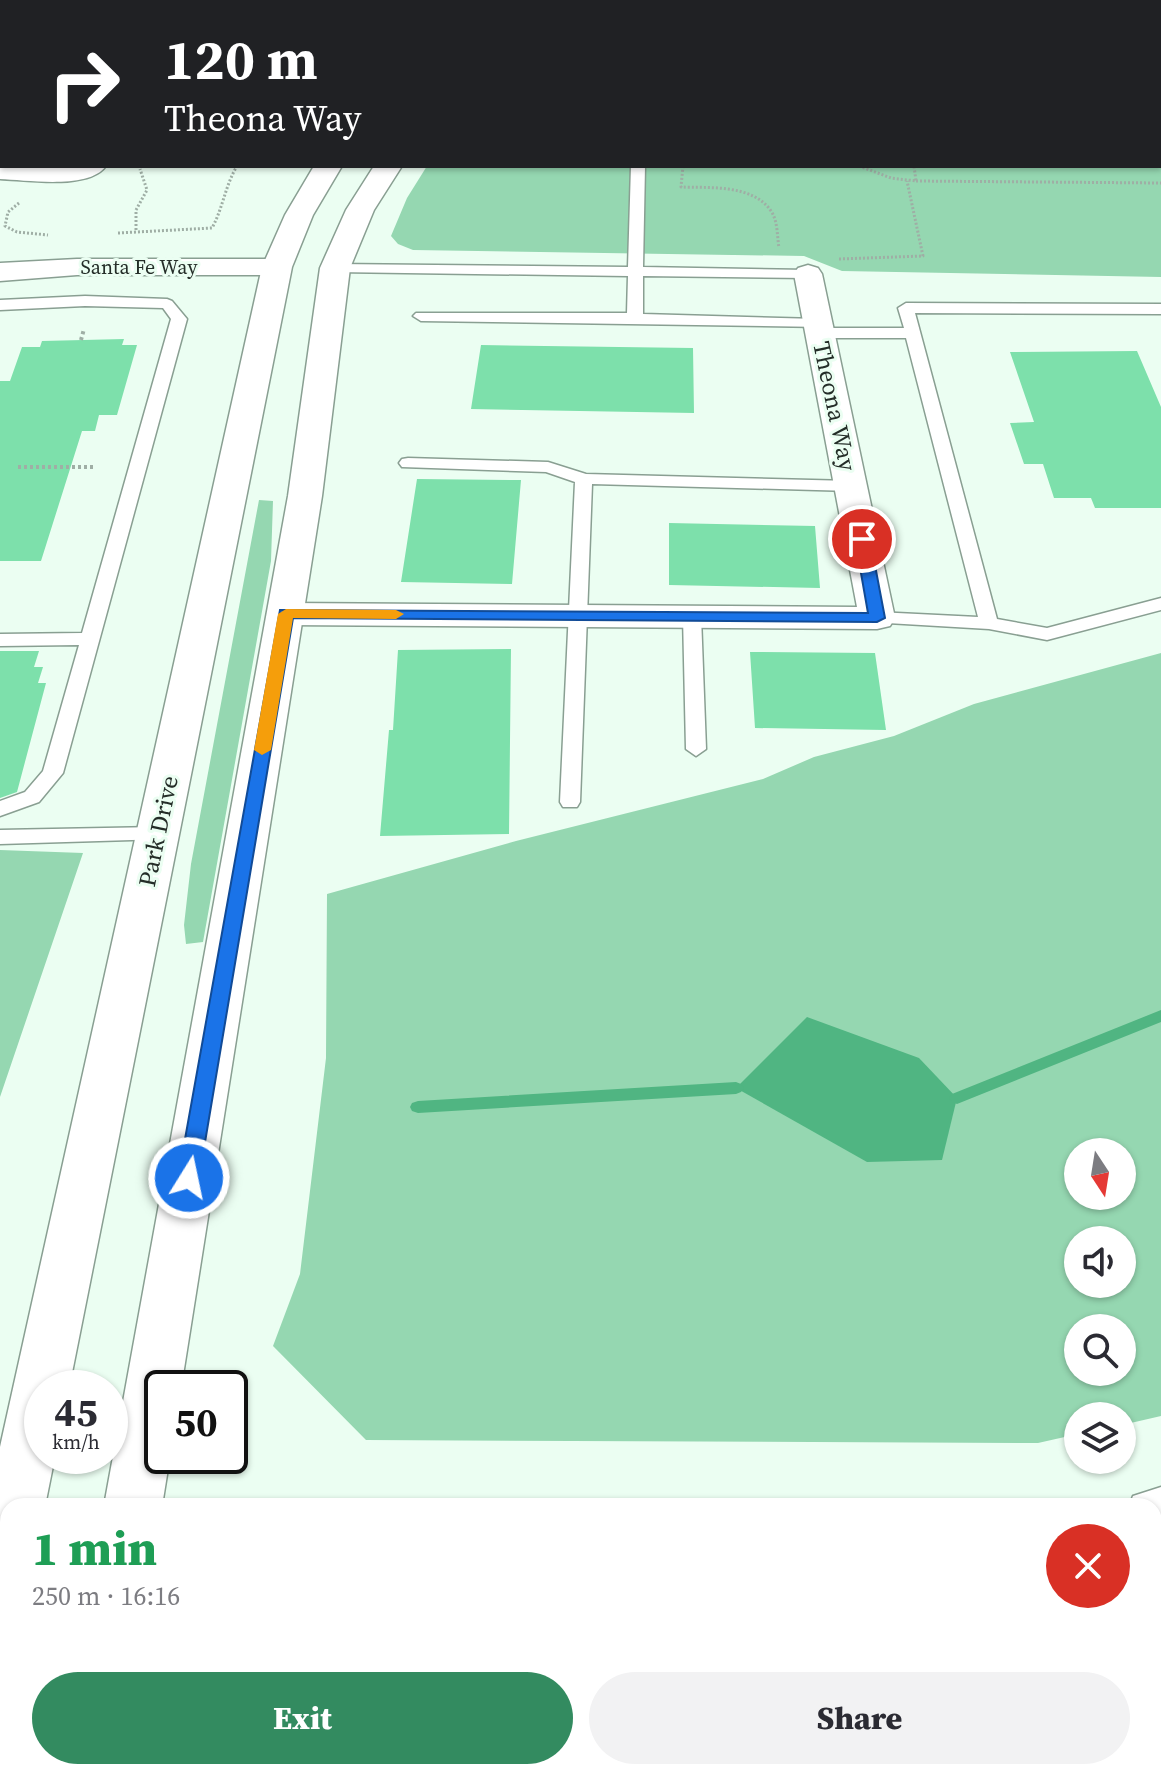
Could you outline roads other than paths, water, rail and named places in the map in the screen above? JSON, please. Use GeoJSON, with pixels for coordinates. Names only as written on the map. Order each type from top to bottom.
{"type":"FeatureCollection","features":[{"type":"Feature","properties":{"kind":"main road","name":"Park Drive"},"geometry":{"type":"LineString","coordinates":[[17,1498],[277,267],[299,215],[327,168]]}},
{"type":"Feature","properties":{"kind":"main road"},"geometry":{"type":"LineString","coordinates":[[335,268],[318,253],[325,230],[362,168]]}},
{"type":"Feature","properties":{"kind":"main road"},"geometry":{"type":"LineString","coordinates":[[134,1498],[286,614],[335,268],[360,210],[387,168]]}},
{"type":"Feature","properties":{"kind":"main road"},"geometry":{"type":"LineString","coordinates":[[277,267],[307,271],[315,277],[288,432],[305,496]]}},
{"type":"Feature","properties":{"kind":"street"},"geometry":{"type":"LineString","coordinates":[[0,171],[81,173],[90,168]]}},
{"type":"Feature","properties":{"kind":"street","name":"Theona Way"},"geometry":{"type":"LineString","coordinates":[[809,263],[819,328],[877,618]]}},
{"type":"Feature","properties":{"kind":"street","name":"Santa Fe Way"},"geometry":{"type":"LineString","coordinates":[[0,272],[77,267],[277,267]]}},
{"type":"Feature","properties":{"kind":"street"},"geometry":{"type":"LineString","coordinates":[[286,614],[877,618]]}},
{"type":"Feature","properties":{"kind":"lane"},"geometry":{"type":"LineString","coordinates":[[635,318],[637,272],[634,214],[638,168]]}},
{"type":"Feature","properties":{"kind":"lane"},"geometry":{"type":"LineString","coordinates":[[335,268],[637,272],[809,263]]}},
{"type":"Feature","properties":{"kind":"lane"},"geometry":{"type":"LineString","coordinates":[[0,305],[85,301],[167,304],[179,319],[53,773],[32,797],[0,809]]}},
{"type":"Feature","properties":{"kind":"lane"},"geometry":{"type":"LineString","coordinates":[[989,623],[906,308],[1161,309]]}},
{"type":"Feature","properties":{"kind":"lane"},"geometry":{"type":"LineString","coordinates":[[421,316],[635,318],[913,333]]}},
{"type":"Feature","properties":{"kind":"lane"},"geometry":{"type":"LineString","coordinates":[[408,463],[548,467],[584,479],[852,486]]}},
{"type":"Feature","properties":{"kind":"lane"},"geometry":{"type":"LineString","coordinates":[[570,802],[584,479]]}},
{"type":"Feature","properties":{"kind":"lane"},"geometry":{"type":"LineString","coordinates":[[877,618],[989,623],[1047,634],[1161,604]]}},
{"type":"Feature","properties":{"kind":"lane"},"geometry":{"type":"LineString","coordinates":[[692,616],[696,749]]}},
{"type":"Feature","properties":{"kind":"lane"},"geometry":{"type":"LineString","coordinates":[[0,640],[91,639]]}},
{"type":"Feature","properties":{"kind":"lane"},"geometry":{"type":"LineString","coordinates":[[0,837],[157,834]]}},
{"type":"Feature","properties":{"kind":"waterway"},"geometry":{"type":"LineString","coordinates":[[957,1098],[1161,1016]]}},
{"type":"Feature","properties":{"kind":"waterway"},"geometry":{"type":"LineString","coordinates":[[418,1107],[736,1088]]}}]}
